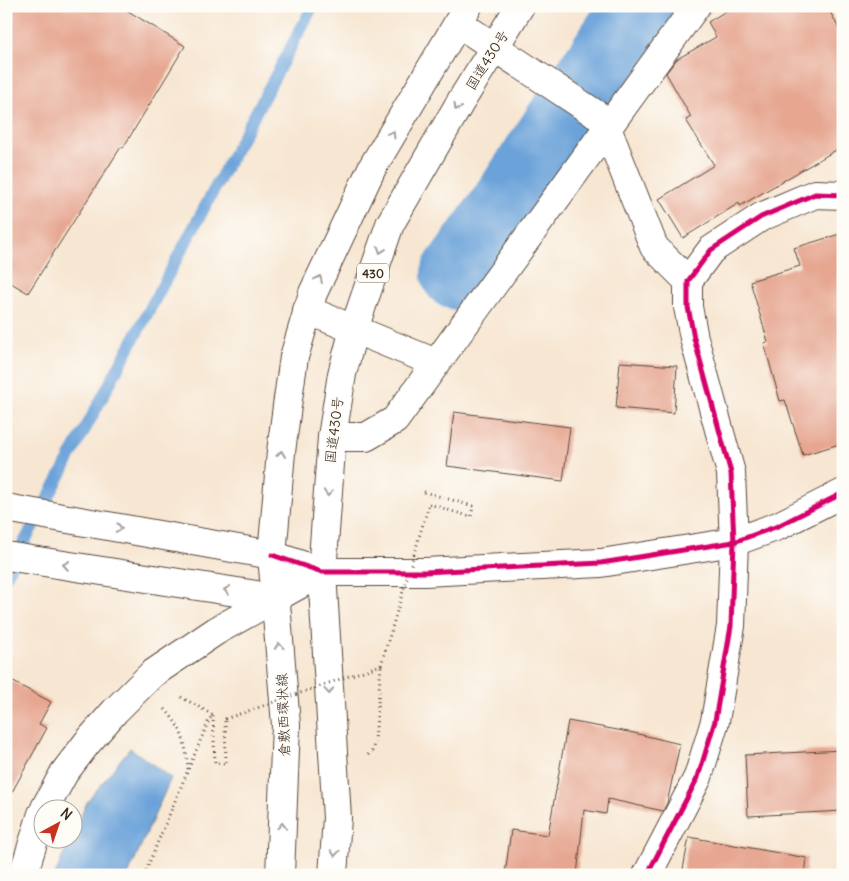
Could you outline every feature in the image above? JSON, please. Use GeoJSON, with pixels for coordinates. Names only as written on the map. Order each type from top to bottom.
{"type":"FeatureCollection","features":[{"type":"Feature","properties":{"kind":"main road","name":"国道430号"},"geometry":{"type":"LineString","coordinates":[[322,572],[332,437],[342,374],[354,329],[390,224],[461,101],[520,6]]}},
{"type":"Feature","properties":{"kind":"main road"},"geometry":{"type":"LineString","coordinates":[[332,437],[366,437],[395,420],[604,122],[696,6]]}},
{"type":"Feature","properties":{"kind":"main road"},"geometry":{"type":"LineString","coordinates":[[272,555],[281,452],[294,358],[313,293],[372,168],[463,14],[495,46],[604,122],[654,247],[688,280]]}},
{"type":"Feature","properties":{"kind":"main road"},"geometry":{"type":"LineString","coordinates":[[647,875],[698,777],[715,721],[731,626],[734,542],[731,473],[694,338],[688,307],[688,280],[711,250],[761,217],[815,194],[843,195]]}},
{"type":"Feature","properties":{"kind":"main road"},"geometry":{"type":"LineString","coordinates":[[307,310],[436,363]]}},
{"type":"Feature","properties":{"kind":"main road"},"geometry":{"type":"LineString","coordinates":[[16,510],[272,555],[322,572],[425,572],[601,564],[734,542],[778,526],[843,493]]}},
{"type":"Feature","properties":{"kind":"main road","name":"倉敷西環状線"},"geometry":{"type":"LineString","coordinates":[[272,555],[286,725],[280,875]]}},
{"type":"Feature","properties":{"kind":"main road"},"geometry":{"type":"LineString","coordinates":[[18,558],[275,598]]}},
{"type":"Feature","properties":{"kind":"main road"},"geometry":{"type":"LineString","coordinates":[[51,798],[64,774],[87,743],[115,711],[152,674],[216,631],[322,572]]}},
{"type":"Feature","properties":{"kind":"main road"},"geometry":{"type":"LineString","coordinates":[[322,572],[337,818],[334,875]]}},
{"type":"Feature","properties":{"kind":"main road"},"geometry":{"type":"LineString","coordinates":[[23,875],[32,846]]}},
{"type":"Feature","properties":{"kind":"path"},"geometry":{"type":"LineString","coordinates":[[375,741],[381,665],[429,504],[471,517],[474,506],[424,492]]}},
{"type":"Feature","properties":{"kind":"path"},"geometry":{"type":"LineString","coordinates":[[213,715],[214,763],[226,764],[225,719],[381,665]]}},
{"type":"Feature","properties":{"kind":"path"},"geometry":{"type":"LineString","coordinates":[[174,693],[213,715]]}},
{"type":"Feature","properties":{"kind":"path"},"geometry":{"type":"LineString","coordinates":[[161,704],[181,732],[186,747],[188,770]]}},
{"type":"Feature","properties":{"kind":"path"},"geometry":{"type":"LineString","coordinates":[[144,875],[209,720],[213,715]]}},
{"type":"Feature","properties":{"kind":"water"},"geometry":{"type":"Polygon","coordinates":[[[130,748],[171,778],[128,875],[55,875],[66,848],[82,848],[82,813],[87,802],[130,748]]]}},
{"type":"Feature","properties":{"kind":"building"},"geometry":{"type":"Polygon","coordinates":[[[6,6],[120,6],[185,46],[123,148],[121,147],[28,293],[6,280],[6,6]]]}},
{"type":"Feature","properties":{"kind":"building"},"geometry":{"type":"Polygon","coordinates":[[[734,6],[827,6],[843,36],[843,146],[740,206],[739,203],[683,238],[659,199],[714,165],[686,120],[691,117],[666,73],[677,59],[716,37],[708,22],[734,6]]]}},
{"type":"Feature","properties":{"kind":"building"},"geometry":{"type":"Polygon","coordinates":[[[843,233],[843,443],[803,455],[785,400],[780,401],[764,343],[768,342],[750,281],[800,266],[794,248],[843,233]]]}},
{"type":"Feature","properties":{"kind":"building"},"geometry":{"type":"Polygon","coordinates":[[[620,362],[677,366],[674,413],[616,408],[620,362]]]}},
{"type":"Feature","properties":{"kind":"building"},"geometry":{"type":"Polygon","coordinates":[[[454,412],[570,427],[563,481],[447,466],[454,412]]]}},
{"type":"Feature","properties":{"kind":"building"},"geometry":{"type":"Polygon","coordinates":[[[6,678],[51,702],[39,724],[47,728],[6,803],[6,678]]]}},
{"type":"Feature","properties":{"kind":"building"},"geometry":{"type":"Polygon","coordinates":[[[568,721],[634,733],[680,744],[667,803],[663,811],[608,799],[606,814],[584,810],[577,875],[505,875],[511,830],[548,835],[568,721]]]}},
{"type":"Feature","properties":{"kind":"building"},"geometry":{"type":"Polygon","coordinates":[[[843,750],[843,811],[748,816],[745,755],[843,750]]]}},
{"type":"Feature","properties":{"kind":"building"},"geometry":{"type":"Polygon","coordinates":[[[689,837],[807,858],[805,875],[682,875],[689,837]]]}},
{"type":"Feature","properties":{"kind":"waterway"},"geometry":{"type":"LineString","coordinates":[[6,576],[313,6]]}},
{"type":"Feature","properties":{"kind":"waterway"},"geometry":{"type":"LineString","coordinates":[[457,274],[499,216],[638,6]]}},
{"type":"Feature","properties":{"kind":"cycle path"},"geometry":{"type":"LineString","coordinates":[[647,875],[698,777],[715,721],[731,626],[734,542],[731,473],[694,338],[688,307],[688,281],[711,250],[761,217],[815,194],[843,195]]}},
{"type":"Feature","properties":{"kind":"cycle path"},"geometry":{"type":"LineString","coordinates":[[272,555],[322,572],[425,572],[601,563],[734,542],[778,526],[843,493]]}}]}
